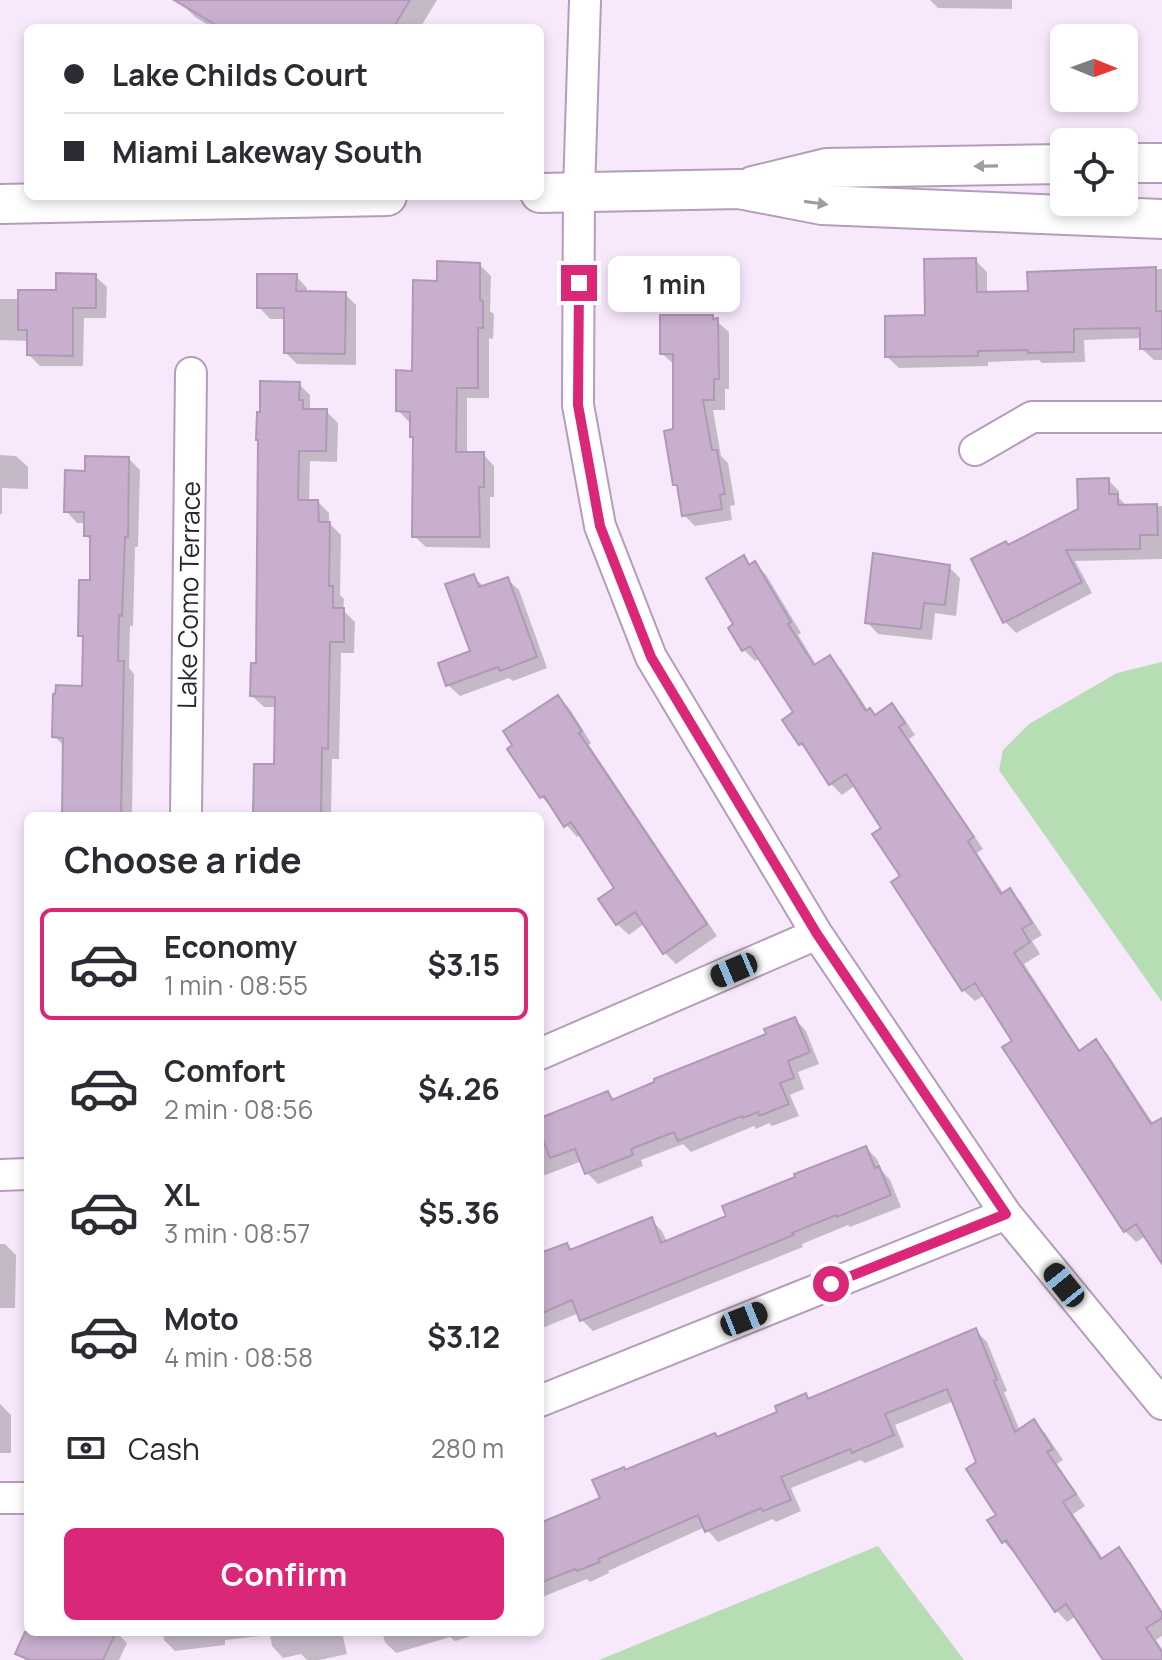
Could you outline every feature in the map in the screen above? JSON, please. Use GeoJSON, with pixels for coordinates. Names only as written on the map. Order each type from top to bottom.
{"type":"FeatureCollection","features":[{"type":"Feature","properties":{"kind":"main road"},"geometry":{"type":"LineString","coordinates":[[1138,163],[1162,163]]}},
{"type":"Feature","properties":{"kind":"main road"},"geometry":{"type":"LineString","coordinates":[[739,189],[827,168],[1050,164]]}},
{"type":"Feature","properties":{"kind":"main road"},"geometry":{"type":"LineString","coordinates":[[544,193],[739,189],[822,205],[1162,219]]}},
{"type":"Feature","properties":{"kind":"main road"},"geometry":{"type":"LineString","coordinates":[[0,204],[194,200]]}},
{"type":"Feature","properties":{"kind":"street"},"geometry":{"type":"LineString","coordinates":[[585,0],[579,192],[578,405],[600,526],[651,657],[817,934],[1006,1214],[1162,1404]]}},
{"type":"Feature","properties":{"kind":"street","name":"Lake Como Terrace"},"geometry":{"type":"LineString","coordinates":[[186,812],[191,373]]}},
{"type":"Feature","properties":{"kind":"street"},"geometry":{"type":"LineString","coordinates":[[975,450],[1032,417],[1162,417]]}},
{"type":"Feature","properties":{"kind":"street"},"geometry":{"type":"LineString","coordinates":[[544,1052],[817,934]]}},
{"type":"Feature","properties":{"kind":"street"},"geometry":{"type":"LineString","coordinates":[[0,1175],[24,1174]]}},
{"type":"Feature","properties":{"kind":"street"},"geometry":{"type":"LineString","coordinates":[[544,1399],[1006,1214]]}},
{"type":"Feature","properties":{"kind":"street"},"geometry":{"type":"LineString","coordinates":[[0,1498],[24,1498]]}},
{"type":"Feature","properties":{"kind":"shaded area"},"geometry":{"type":"Polygon","coordinates":[[[1162,662],[1162,1002],[999,770],[1003,750],[1029,724],[1117,673],[1162,662]]]}},
{"type":"Feature","properties":{"kind":"shaded area"},"geometry":{"type":"Polygon","coordinates":[[[878,1546],[964,1660],[599,1660],[878,1546]]]}},
{"type":"Feature","properties":{"kind":"building"},"geometry":{"type":"Polygon","coordinates":[[[174,0],[410,0],[395,24],[214,24],[174,0]]]}},
{"type":"Feature","properties":{"kind":"building"},"geometry":{"type":"Polygon","coordinates":[[[976,258],[977,292],[1028,291],[1027,272],[1156,267],[1156,311],[1162,311],[1162,349],[1140,349],[1140,328],[1074,329],[1074,352],[978,351],[978,356],[885,357],[885,316],[925,315],[924,259],[976,258]]]}},
{"type":"Feature","properties":{"kind":"building"},"geometry":{"type":"Polygon","coordinates":[[[437,261],[480,263],[483,328],[478,328],[478,388],[457,388],[456,452],[484,452],[484,487],[479,487],[480,537],[412,537],[413,437],[410,437],[410,412],[396,411],[396,370],[412,371],[413,280],[437,281],[437,261]]]}},
{"type":"Feature","properties":{"kind":"building"},"geometry":{"type":"Polygon","coordinates":[[[56,273],[96,274],[96,308],[73,308],[73,356],[27,355],[27,330],[18,330],[18,290],[56,290],[56,273]]]}},
{"type":"Feature","properties":{"kind":"building"},"geometry":{"type":"Polygon","coordinates":[[[257,274],[297,274],[296,291],[346,292],[345,354],[284,353],[284,308],[257,308],[257,274]]]}},
{"type":"Feature","properties":{"kind":"building"},"geometry":{"type":"Polygon","coordinates":[[[660,315],[713,315],[713,319],[718,318],[719,379],[714,379],[714,400],[703,400],[712,450],[717,450],[725,494],[720,495],[722,509],[682,516],[664,431],[673,429],[673,354],[660,354],[660,315]]]}},
{"type":"Feature","properties":{"kind":"building"},"geometry":{"type":"Polygon","coordinates":[[[260,381],[300,382],[299,400],[303,400],[303,409],[327,409],[326,451],[299,451],[298,500],[318,500],[319,522],[330,522],[329,586],[333,586],[333,608],[344,608],[344,642],[330,642],[328,749],[322,748],[321,812],[253,812],[254,764],[274,764],[275,697],[250,696],[251,663],[256,663],[256,440],[257,412],[260,412],[260,381]]]}},
{"type":"Feature","properties":{"kind":"building"},"geometry":{"type":"Polygon","coordinates":[[[85,456],[129,457],[128,537],[125,537],[122,616],[119,615],[118,661],[124,661],[121,812],[62,812],[63,738],[52,737],[56,685],[82,686],[83,636],[78,636],[79,580],[90,580],[90,536],[84,536],[84,512],[64,512],[65,470],[85,471],[85,456]]]}},
{"type":"Feature","properties":{"kind":"building"},"geometry":{"type":"Polygon","coordinates":[[[1109,478],[1109,494],[1118,494],[1118,505],[1157,504],[1158,535],[1140,535],[1140,549],[1066,550],[1082,582],[1003,623],[971,559],[1006,541],[1008,545],[1078,509],[1077,479],[1109,478]]]}},
{"type":"Feature","properties":{"kind":"building"},"geometry":{"type":"Polygon","coordinates":[[[873,553],[950,565],[945,605],[924,603],[921,629],[865,623],[873,553]]]}},
{"type":"Feature","properties":{"kind":"building"},"geometry":{"type":"Polygon","coordinates":[[[744,555],[749,565],[755,561],[814,665],[830,655],[866,711],[870,708],[875,715],[892,703],[905,723],[899,727],[974,837],[968,841],[1001,894],[1010,888],[1032,923],[1022,929],[1030,942],[1014,953],[1079,1051],[1096,1039],[1151,1124],[1162,1118],[1162,1264],[1136,1224],[1124,1232],[1002,1047],[1012,1041],[975,983],[962,991],[891,882],[900,876],[872,834],[881,828],[846,774],[829,785],[802,743],[799,745],[782,720],[793,712],[750,646],[742,651],[728,628],[733,624],[706,578],[744,555]]]}},
{"type":"Feature","properties":{"kind":"building"},"geometry":{"type":"Polygon","coordinates":[[[474,574],[479,587],[508,577],[537,657],[446,686],[438,663],[470,651],[445,584],[474,574]]]}},
{"type":"Feature","properties":{"kind":"building"},"geometry":{"type":"Polygon","coordinates":[[[558,695],[582,731],[579,733],[707,924],[663,954],[635,912],[616,925],[598,899],[614,888],[571,822],[564,827],[507,749],[512,745],[503,731],[558,695]]]}},
{"type":"Feature","properties":{"kind":"building"},"geometry":{"type":"Polygon","coordinates":[[[795,1017],[810,1052],[788,1061],[794,1078],[780,1083],[789,1104],[759,1116],[758,1112],[742,1116],[678,1141],[674,1132],[631,1149],[633,1155],[585,1174],[575,1149],[550,1158],[544,1142],[544,1116],[608,1091],[612,1100],[654,1082],[654,1079],[766,1034],[764,1029],[795,1017]]]}},
{"type":"Feature","properties":{"kind":"building"},"geometry":{"type":"Polygon","coordinates":[[[866,1146],[875,1168],[879,1166],[891,1195],[580,1321],[572,1300],[544,1312],[544,1252],[567,1243],[570,1250],[652,1217],[661,1243],[726,1216],[722,1206],[795,1177],[794,1174],[866,1146]]]}},
{"type":"Feature","properties":{"kind":"building"},"geometry":{"type":"Polygon","coordinates":[[[976,1328],[1015,1432],[1034,1419],[1053,1449],[1047,1452],[1076,1494],[1063,1502],[1101,1559],[1119,1547],[1162,1613],[1162,1618],[1146,1628],[1162,1652],[1162,1660],[1103,1660],[1066,1604],[1055,1612],[1006,1540],[1002,1543],[987,1520],[996,1515],[966,1469],[976,1462],[947,1389],[885,1414],[894,1435],[781,1477],[791,1500],[763,1511],[761,1508],[705,1532],[698,1515],[598,1559],[600,1562],[544,1581],[544,1521],[600,1498],[592,1480],[624,1467],[625,1470],[715,1433],[717,1437],[777,1412],[775,1406],[806,1393],[808,1399],[976,1328]]]}},
{"type":"Feature","properties":{"kind":"building"},"geometry":{"type":"Polygon","coordinates":[[[24,1634],[114,1636],[103,1660],[30,1660],[15,1654],[24,1634]]]}},
{"type":"Feature","properties":{"kind":"route"},"geometry":{"type":"LineString","coordinates":[[579,283],[578,405],[600,526],[651,657],[817,934],[1006,1214],[831,1284]]}}]}
